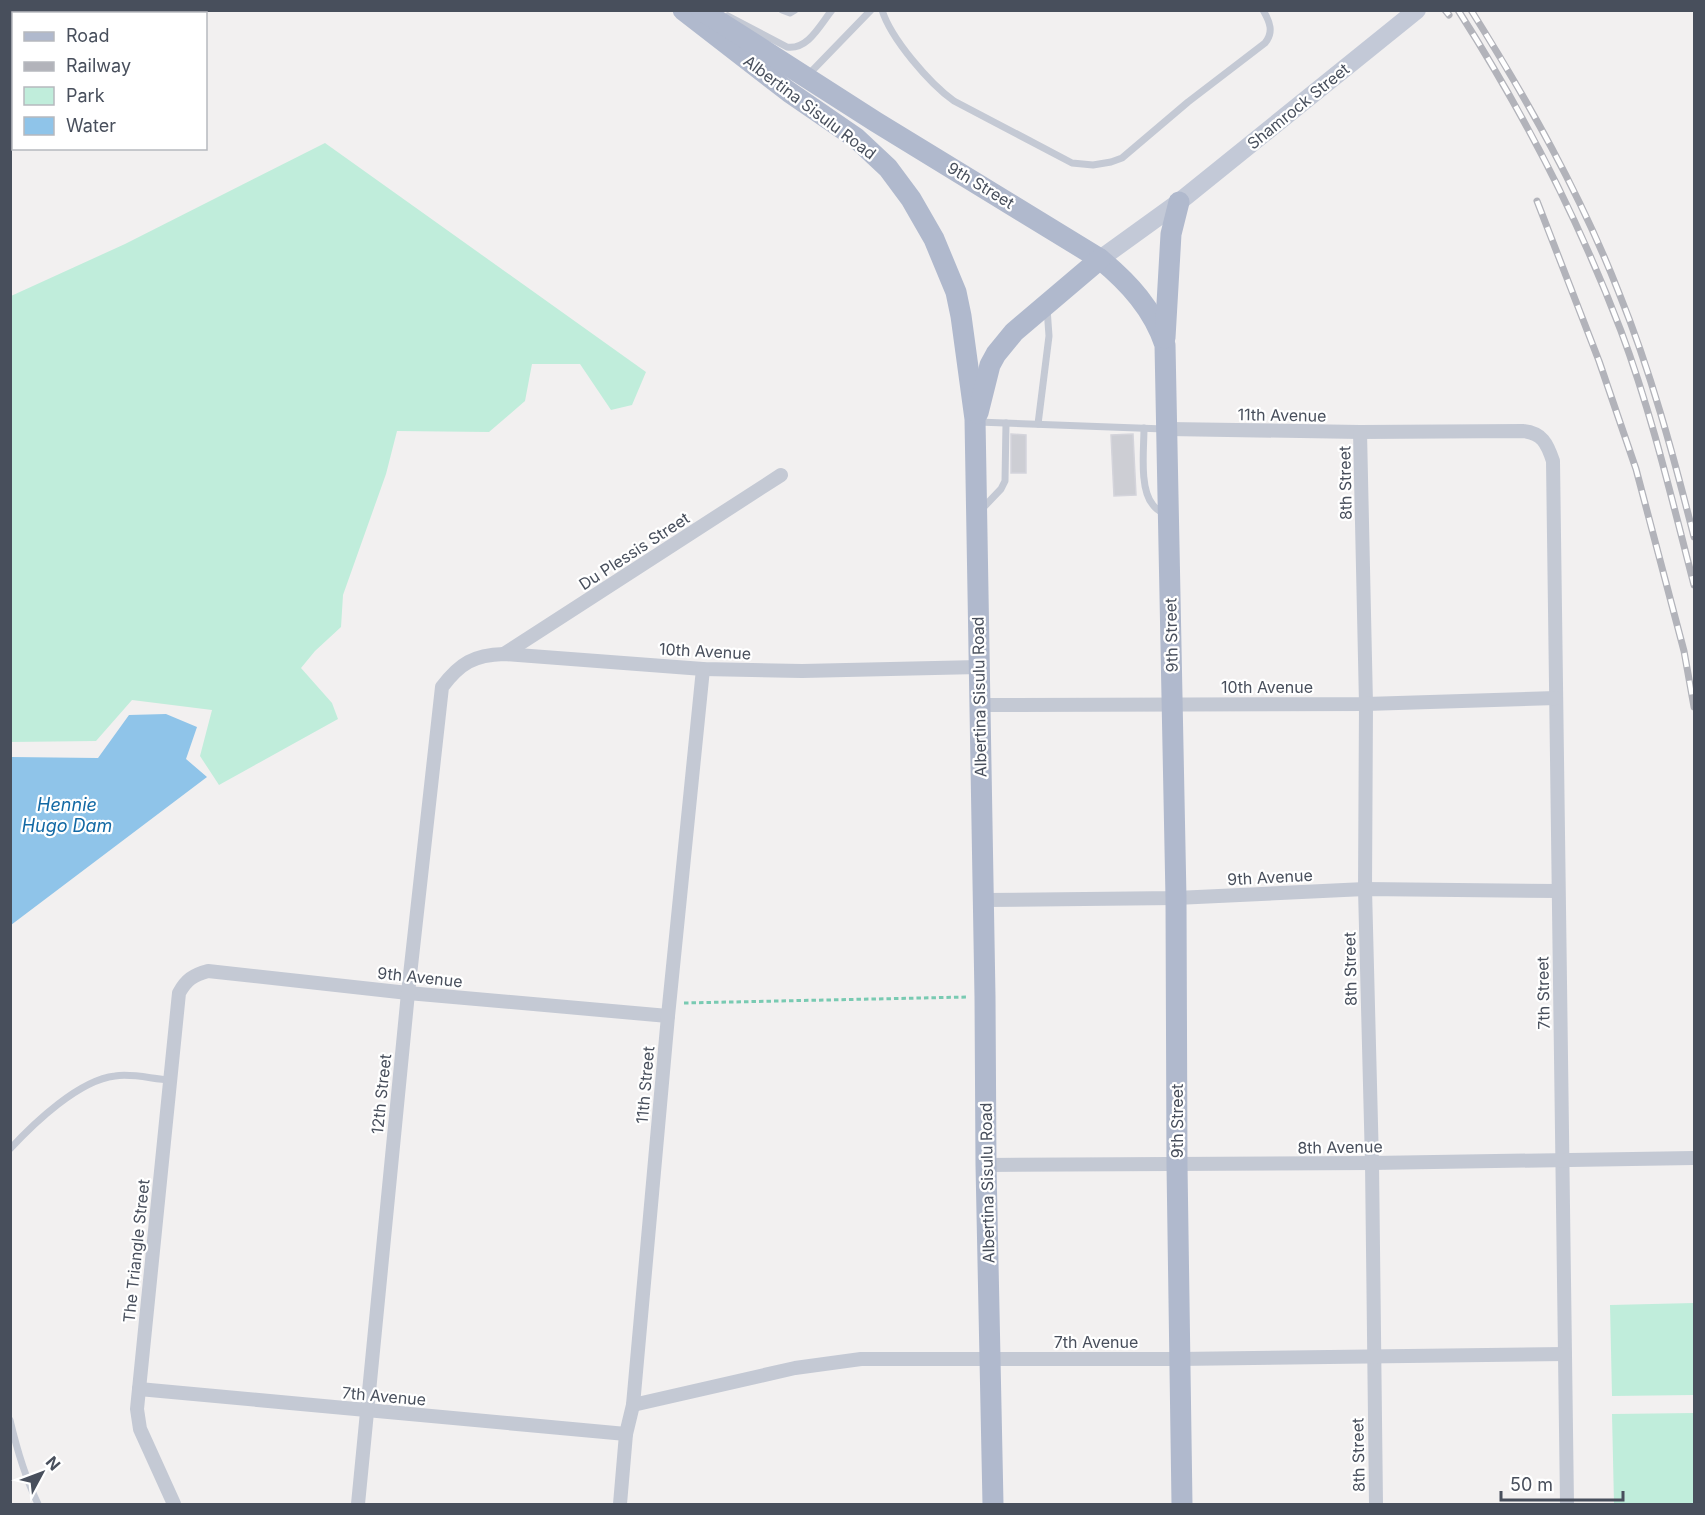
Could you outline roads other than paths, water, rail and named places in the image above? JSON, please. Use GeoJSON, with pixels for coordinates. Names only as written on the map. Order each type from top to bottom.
{"type":"FeatureCollection","features":[{"type":"Feature","properties":{"kind":"main road","name":"Albertina Sisulu Road"},"geometry":{"type":"LineString","coordinates":[[683,10],[789,92],[873,152],[900,182],[924,219],[956,292],[962,316],[975,420],[993,1504]]}},
{"type":"Feature","properties":{"kind":"main road","name":"9th Street"},"geometry":{"type":"LineString","coordinates":[[701,10],[1100,259],[1125,280],[1139,297],[1155,320],[1165,345],[1176,898],[1182,1504]]}},
{"type":"Feature","properties":{"kind":"main road"},"geometry":{"type":"LineString","coordinates":[[1165,345],[1171,234],[1179,202]]}},
{"type":"Feature","properties":{"kind":"main road"},"geometry":{"type":"LineString","coordinates":[[975,420],[990,365],[996,354],[1014,332],[1100,259]]}},
{"type":"Feature","properties":{"kind":"street","name":"Shamrock Street"},"geometry":{"type":"LineString","coordinates":[[1100,259],[1179,202],[1417,10]]}},
{"type":"Feature","properties":{"kind":"street","name":"11th Avenue"},"geometry":{"type":"LineString","coordinates":[[1168,429],[1360,432],[1523,430],[1533,432],[1549,449],[1553,480]]}},
{"type":"Feature","properties":{"kind":"street","name":"8th Street"},"geometry":{"type":"LineString","coordinates":[[1360,432],[1366,704],[1365,889],[1372,1163],[1376,1504]]}},
{"type":"Feature","properties":{"kind":"street","name":"Du Plessis Street"},"geometry":{"type":"LineString","coordinates":[[504,654],[781,475]]}},
{"type":"Feature","properties":{"kind":"street","name":"7th Street"},"geometry":{"type":"LineString","coordinates":[[1553,480],[1567,1504]]}},
{"type":"Feature","properties":{"kind":"street","name":"10th Avenue"},"geometry":{"type":"LineString","coordinates":[[442,687],[464,663],[478,657],[504,654],[703,669],[802,671],[979,667]]}},
{"type":"Feature","properties":{"kind":"street","name":"11th Street"},"geometry":{"type":"LineString","coordinates":[[620,1504],[626,1434],[633,1405],[703,669]]}},
{"type":"Feature","properties":{"kind":"street","name":"12th Street"},"geometry":{"type":"LineString","coordinates":[[358,1504],[408,993],[442,687]]}},
{"type":"Feature","properties":{"kind":"street","name":"10th Avenue"},"geometry":{"type":"LineString","coordinates":[[979,705],[1366,704],[1556,698]]}},
{"type":"Feature","properties":{"kind":"street","name":"9th Avenue"},"geometry":{"type":"LineString","coordinates":[[983,900],[1176,898],[1365,889],[1558,891]]}},
{"type":"Feature","properties":{"kind":"street","name":"9th Avenue"},"geometry":{"type":"LineString","coordinates":[[179,993],[185,982],[195,974],[208,971],[408,993],[669,1010]]}},
{"type":"Feature","properties":{"kind":"street","name":"The Triangle Street"},"geometry":{"type":"LineString","coordinates":[[174,1504],[140,1429],[137,1409],[179,993]]}},
{"type":"Feature","properties":{"kind":"street","name":"8th Avenue"},"geometry":{"type":"LineString","coordinates":[[986,1165],[1177,1165],[1695,1158]]}},
{"type":"Feature","properties":{"kind":"street","name":"7th Avenue"},"geometry":{"type":"LineString","coordinates":[[633,1405],[795,1368],[887,1358],[1179,1359],[1565,1354]]}},
{"type":"Feature","properties":{"kind":"street","name":"7th Avenue"},"geometry":{"type":"LineString","coordinates":[[139,1389],[367,1412],[626,1434]]}},
{"type":"Feature","properties":{"kind":"lane"},"geometry":{"type":"LineString","coordinates":[[717,10],[793,48],[806,43],[832,10]]}},
{"type":"Feature","properties":{"kind":"lane"},"geometry":{"type":"LineString","coordinates":[[782,10],[790,13],[795,10]]}},
{"type":"Feature","properties":{"kind":"lane"},"geometry":{"type":"LineString","coordinates":[[789,92],[871,10]]}},
{"type":"Feature","properties":{"kind":"lane"},"geometry":{"type":"LineString","coordinates":[[882,10],[888,26],[901,44],[944,94],[1065,160],[1086,166],[1122,158],[1188,102],[1265,43],[1271,29],[1263,10]]}},
{"type":"Feature","properties":{"kind":"lane"},"geometry":{"type":"LineString","coordinates":[[1038,424],[1049,336],[1047,304]]}},
{"type":"Feature","properties":{"kind":"lane","name":"11th Avenue"},"geometry":{"type":"LineString","coordinates":[[975,420],[1168,429]]}},
{"type":"Feature","properties":{"kind":"lane"},"geometry":{"type":"LineString","coordinates":[[976,515],[1001,489],[1005,481],[1006,423]]}},
{"type":"Feature","properties":{"kind":"lane"},"geometry":{"type":"LineString","coordinates":[[1144,428],[1146,494],[1153,506],[1169,518]]}},
{"type":"Feature","properties":{"kind":"lane"},"geometry":{"type":"LineString","coordinates":[[10,1149],[32,1124],[67,1098],[99,1080],[126,1076],[170,1080]]}},
{"type":"Feature","properties":{"kind":"lane"},"geometry":{"type":"LineString","coordinates":[[10,1420],[16,1448],[27,1481],[38,1504]]}},
{"type":"Feature","properties":{"kind":"water","name":"Hennie Hugo Dam"},"geometry":{"type":"Polygon","coordinates":[[[166,714],[197,727],[186,759],[207,777],[11,925],[11,757],[98,758],[129,715],[166,714]]]}},
{"type":"Feature","properties":{"kind":"railway"},"geometry":{"type":"LineString","coordinates":[[1445,10],[1449,15]]}},
{"type":"Feature","properties":{"kind":"railway"},"geometry":{"type":"LineString","coordinates":[[1458,10],[1505,87],[1548,166],[1604,289],[1642,394],[1694,585]]}},
{"type":"Feature","properties":{"kind":"railway"},"geometry":{"type":"LineString","coordinates":[[1471,10],[1552,148],[1604,256],[1631,323],[1651,383],[1694,537]]}},
{"type":"Feature","properties":{"kind":"railway"},"geometry":{"type":"LineString","coordinates":[[1537,201],[1599,361],[1636,469],[1684,651],[1694,707]]}}]}
